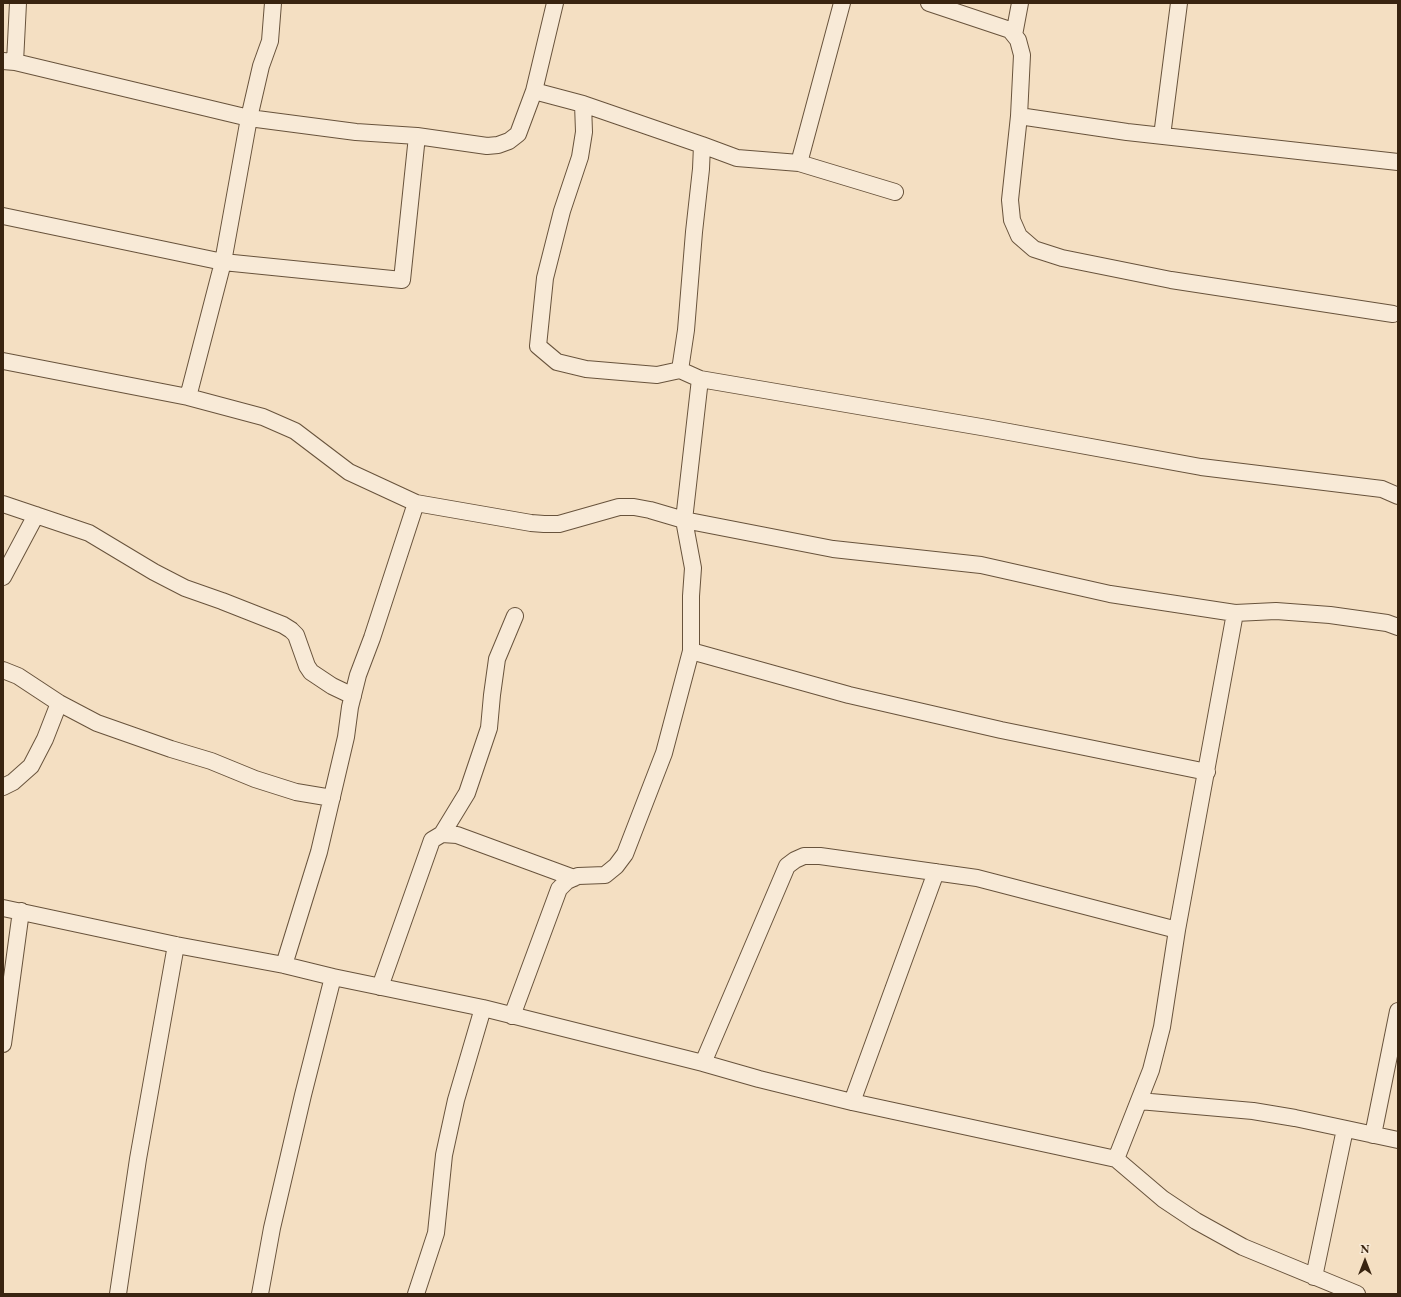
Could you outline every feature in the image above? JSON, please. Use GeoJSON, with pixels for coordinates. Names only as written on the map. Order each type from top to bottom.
{"type":"FeatureCollection","features":[{"type":"Feature","properties":{"kind":"street"},"geometry":{"type":"LineString","coordinates":[[18,3],[9,61],[249,118],[356,132],[417,136],[488,146],[498,145],[509,141],[518,134],[534,91],[555,3]]}},
{"type":"Feature","properties":{"kind":"street"},"geometry":{"type":"LineString","coordinates":[[188,398],[223,262],[249,118],[261,66],[270,41],[273,3]]}},
{"type":"Feature","properties":{"kind":"street"},"geometry":{"type":"LineString","coordinates":[[799,163],[842,3]]}},
{"type":"Feature","properties":{"kind":"street"},"geometry":{"type":"LineString","coordinates":[[929,3],[1010,30],[1018,40],[1022,55],[1019,116],[1010,200],[1012,220],[1019,236],[1034,249],[1062,258],[1172,280],[1393,314]]}},
{"type":"Feature","properties":{"kind":"street"},"geometry":{"type":"LineString","coordinates":[[1014,35],[1020,3]]}},
{"type":"Feature","properties":{"kind":"street"},"geometry":{"type":"LineString","coordinates":[[1162,136],[1179,3]]}},
{"type":"Feature","properties":{"kind":"street"},"geometry":{"type":"LineString","coordinates":[[534,91],[583,104],[737,158],[799,163],[895,192]]}},
{"type":"Feature","properties":{"kind":"street"},"geometry":{"type":"LineString","coordinates":[[583,104],[584,132],[580,157],[554,240],[545,278],[538,346],[557,362],[586,369],[657,375],[680,370],[700,379],[987,428],[1201,467],[1382,488],[1398,496]]}},
{"type":"Feature","properties":{"kind":"street"},"geometry":{"type":"LineString","coordinates":[[1019,116],[1162,136],[1398,162]]}},
{"type":"Feature","properties":{"kind":"street"},"geometry":{"type":"LineString","coordinates":[[3,216],[223,262],[402,280],[417,136]]}},
{"type":"Feature","properties":{"kind":"street"},"geometry":{"type":"LineString","coordinates":[[680,370],[686,330],[702,145]]}},
{"type":"Feature","properties":{"kind":"street"},"geometry":{"type":"LineString","coordinates":[[3,361],[188,398],[263,417],[280,423],[295,431],[349,472],[416,503],[544,524],[558,524],[619,507],[650,510],[684,520],[833,549],[981,565],[1110,594],[1236,613],[1276,611],[1330,615],[1387,623],[1398,627]]}},
{"type":"Feature","properties":{"kind":"street"},"geometry":{"type":"LineString","coordinates":[[512,1016],[559,888],[566,881],[578,876],[605,875],[616,866],[625,854],[664,753],[691,651],[691,596],[693,568],[684,520],[700,379]]}},
{"type":"Feature","properties":{"kind":"street"},"geometry":{"type":"LineString","coordinates":[[284,965],[319,852],[346,737],[358,675],[372,638],[416,503]]}},
{"type":"Feature","properties":{"kind":"street"},"geometry":{"type":"LineString","coordinates":[[3,504],[89,533],[184,588],[283,625],[296,635],[307,666],[311,672],[332,686],[353,696]]}},
{"type":"Feature","properties":{"kind":"street"},"geometry":{"type":"LineString","coordinates":[[3,577],[36,515]]}},
{"type":"Feature","properties":{"kind":"street"},"geometry":{"type":"LineString","coordinates":[[1116,1159],[1151,1070],[1162,1026],[1177,930],[1236,613]]}},
{"type":"Feature","properties":{"kind":"street"},"geometry":{"type":"LineString","coordinates":[[380,987],[432,840],[442,834],[467,792],[489,728],[497,659],[515,616]]}},
{"type":"Feature","properties":{"kind":"street"},"geometry":{"type":"LineString","coordinates":[[691,651],[849,695],[971,723],[1207,772]]}},
{"type":"Feature","properties":{"kind":"street"},"geometry":{"type":"LineString","coordinates":[[3,670],[18,676],[59,703],[97,723],[171,749],[211,761],[255,779],[296,792],[332,798]]}},
{"type":"Feature","properties":{"kind":"street"},"geometry":{"type":"LineString","coordinates":[[3,787],[13,782],[31,766],[45,739],[59,703]]}},
{"type":"Feature","properties":{"kind":"street"},"geometry":{"type":"LineString","coordinates":[[442,834],[457,836],[574,878]]}},
{"type":"Feature","properties":{"kind":"street"},"geometry":{"type":"LineString","coordinates":[[703,1063],[787,866],[804,856],[820,856],[976,878],[1177,930]]}},
{"type":"Feature","properties":{"kind":"street"},"geometry":{"type":"LineString","coordinates":[[852,1102],[936,872]]}},
{"type":"Feature","properties":{"kind":"street"},"geometry":{"type":"LineString","coordinates":[[3,908],[176,945],[284,965],[333,977],[483,1008],[852,1102],[1116,1159],[1163,1199],[1196,1221],[1244,1247],[1356,1294]]}},
{"type":"Feature","properties":{"kind":"street"},"geometry":{"type":"LineString","coordinates":[[3,1044],[21,911]]}},
{"type":"Feature","properties":{"kind":"street"},"geometry":{"type":"LineString","coordinates":[[118,1294],[138,1159],[176,945]]}},
{"type":"Feature","properties":{"kind":"street"},"geometry":{"type":"LineString","coordinates":[[260,1294],[274,1221],[303,1095],[333,977]]}},
{"type":"Feature","properties":{"kind":"street"},"geometry":{"type":"LineString","coordinates":[[416,1294],[436,1233],[444,1155],[456,1100],[483,1008]]}},
{"type":"Feature","properties":{"kind":"street"},"geometry":{"type":"LineString","coordinates":[[1373,1135],[1398,1011]]}},
{"type":"Feature","properties":{"kind":"street"},"geometry":{"type":"LineString","coordinates":[[1139,1101],[1253,1111],[1295,1118],[1398,1140]]}},
{"type":"Feature","properties":{"kind":"street"},"geometry":{"type":"LineString","coordinates":[[1314,1277],[1345,1129]]}}]}
